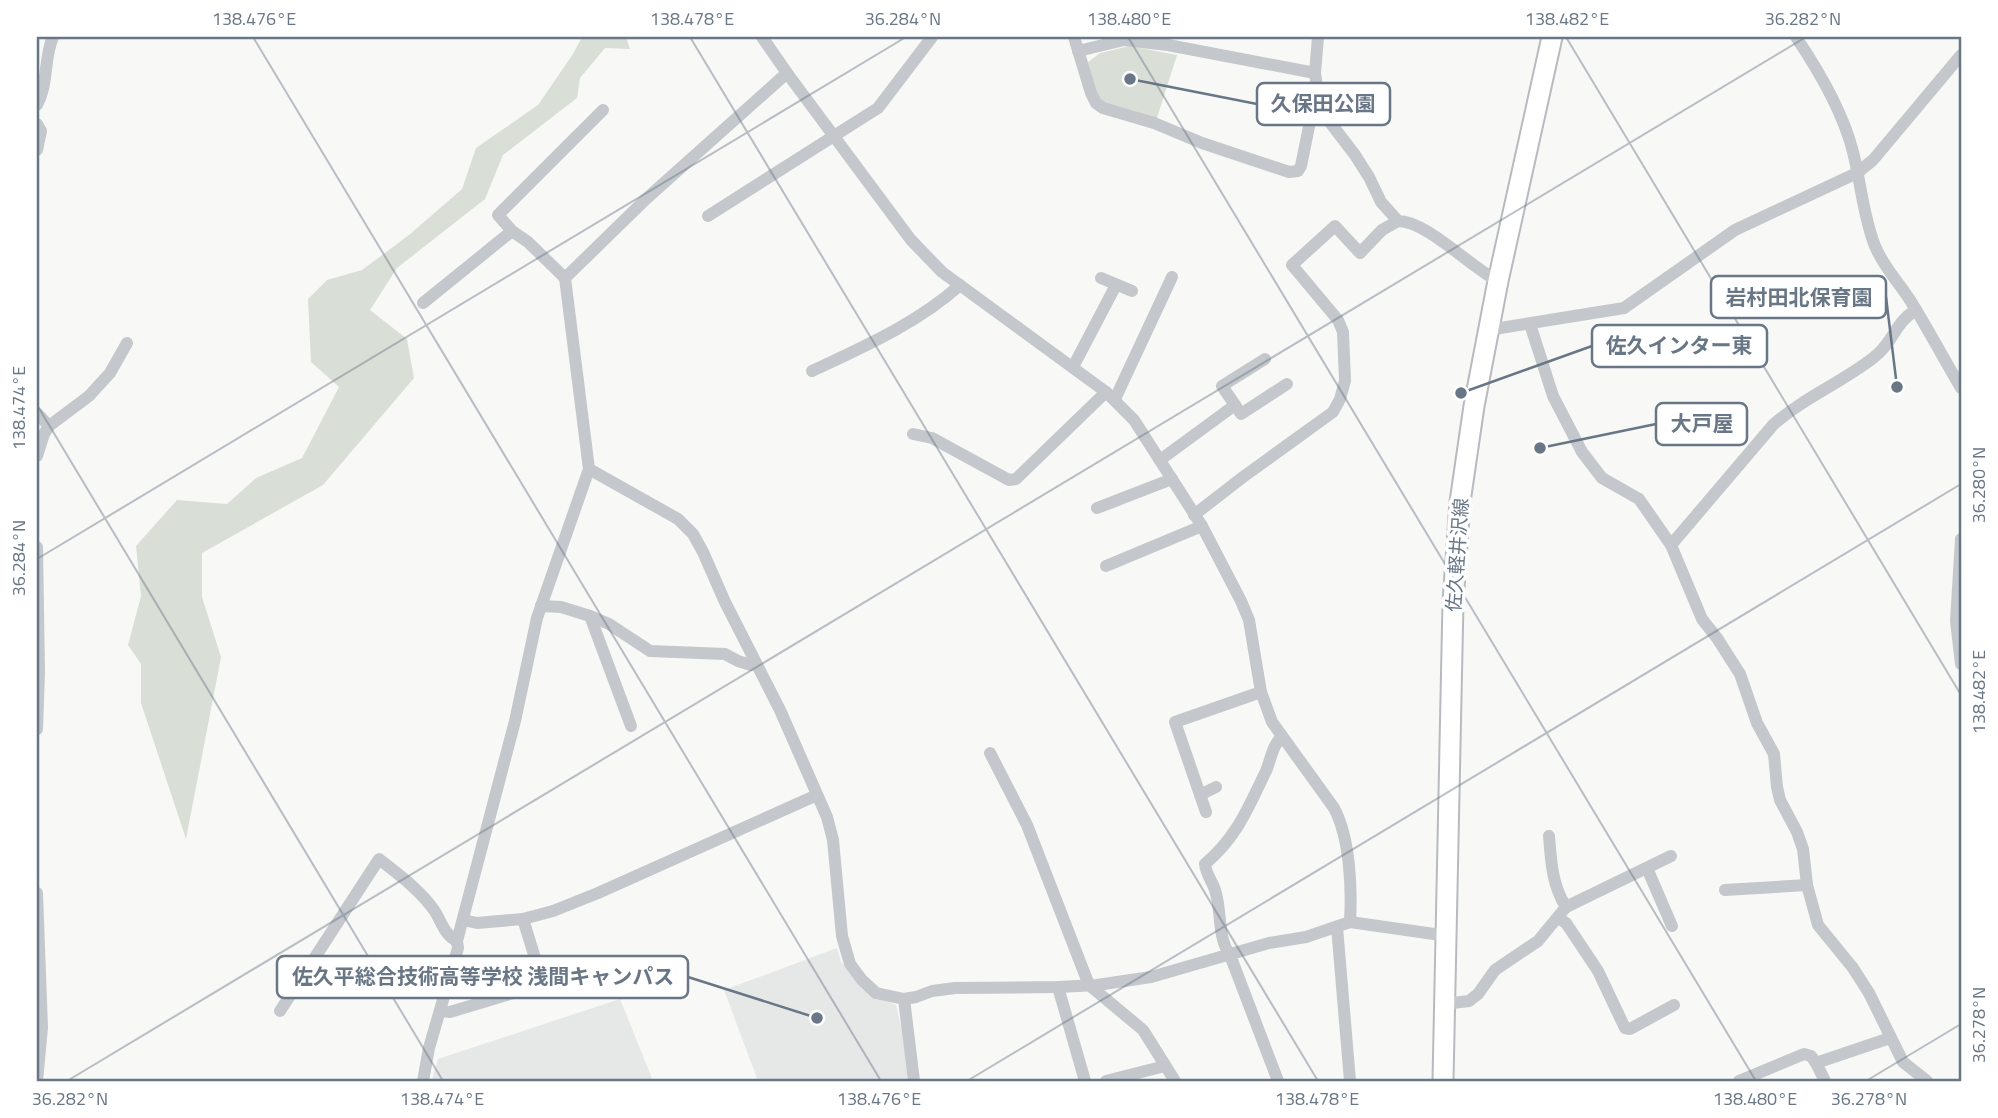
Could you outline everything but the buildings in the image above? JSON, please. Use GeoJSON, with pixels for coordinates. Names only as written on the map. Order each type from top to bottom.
{"type":"FeatureCollection","features":[{"type":"Feature","properties":{"kind":"main road","name":"佐久軽井沢線"},"geometry":{"type":"LineString","coordinates":[[1443,1081],[1456,543],[1465,463],[1488,330],[1552,37]]}},
{"type":"Feature","properties":{"kind":"street"},"geometry":{"type":"LineString","coordinates":[[37,105],[45,85],[47,54],[53,37]]}},
{"type":"Feature","properties":{"kind":"street"},"geometry":{"type":"LineString","coordinates":[[762,37],[911,240],[942,272],[1073,367],[1110,396],[1134,420],[1202,526],[1237,592],[1249,620],[1261,692],[1272,722],[1334,808],[1343,827],[1351,906],[1350,922]]}},
{"type":"Feature","properties":{"kind":"street"},"geometry":{"type":"LineString","coordinates":[[708,216],[878,108],[932,37]]}},
{"type":"Feature","properties":{"kind":"street"},"geometry":{"type":"LineString","coordinates":[[1074,37],[1091,93],[1096,103],[1103,108],[1154,123],[1202,143],[1289,172],[1298,172],[1301,166],[1313,113],[1317,88],[1315,73],[1318,37]]}},
{"type":"Feature","properties":{"kind":"street"},"geometry":{"type":"LineString","coordinates":[[1796,37],[1824,80],[1853,151],[1869,226],[1881,260],[1916,310],[1961,388]]}},
{"type":"Feature","properties":{"kind":"street"},"geometry":{"type":"LineString","coordinates":[[1078,51],[1124,40],[1168,45],[1315,73]]}},
{"type":"Feature","properties":{"kind":"street"},"geometry":{"type":"LineString","coordinates":[[1488,330],[1624,308],[1735,230],[1857,173],[1873,160],[1961,55]]}},
{"type":"Feature","properties":{"kind":"street"},"geometry":{"type":"LineString","coordinates":[[565,278],[646,199],[787,73]]}},
{"type":"Feature","properties":{"kind":"street"},"geometry":{"type":"LineString","coordinates":[[424,1081],[429,1048],[458,948],[457,941],[515,721],[537,618],[589,468],[565,278],[498,215],[603,110]]}},
{"type":"Feature","properties":{"kind":"street"},"geometry":{"type":"LineString","coordinates":[[1313,113],[1326,117],[1355,155],[1381,202],[1398,220]]}},
{"type":"Feature","properties":{"kind":"street"},"geometry":{"type":"LineString","coordinates":[[37,124],[41,131],[37,150]]}},
{"type":"Feature","properties":{"kind":"street"},"geometry":{"type":"LineString","coordinates":[[1194,515],[1333,412],[1340,400],[1345,381],[1343,332],[1339,320],[1292,265],[1335,226],[1360,253],[1382,230],[1398,220],[1406,221],[1420,227],[1484,274],[1498,281]]}},
{"type":"Feature","properties":{"kind":"street"},"geometry":{"type":"LineString","coordinates":[[423,303],[512,231]]}},
{"type":"Feature","properties":{"kind":"street"},"geometry":{"type":"LineString","coordinates":[[914,434],[932,438],[1009,480],[1016,479],[1110,396],[1172,276]]}},
{"type":"Feature","properties":{"kind":"street"},"geometry":{"type":"LineString","coordinates":[[1101,278],[1132,291]]}},
{"type":"Feature","properties":{"kind":"street"},"geometry":{"type":"LineString","coordinates":[[812,371],[908,321],[946,298],[960,285]]}},
{"type":"Feature","properties":{"kind":"street"},"geometry":{"type":"LineString","coordinates":[[1073,367],[1116,285]]}},
{"type":"Feature","properties":{"kind":"street"},"geometry":{"type":"LineString","coordinates":[[1671,545],[1773,425],[1789,410],[1875,357],[1888,344],[1904,317],[1916,310]]}},
{"type":"Feature","properties":{"kind":"street"},"geometry":{"type":"LineString","coordinates":[[1530,324],[1553,396],[1582,452],[1602,478],[1639,499],[1671,545],[1702,619],[1740,674],[1758,723],[1774,754],[1780,800],[1803,849],[1807,885],[1818,925],[1853,968],[1903,1062],[1927,1081]]}},
{"type":"Feature","properties":{"kind":"street"},"geometry":{"type":"LineString","coordinates":[[37,456],[49,426],[89,396],[110,373],[127,343]]}},
{"type":"Feature","properties":{"kind":"street"},"geometry":{"type":"LineString","coordinates":[[1265,359],[1222,386],[1241,414],[1287,384]]}},
{"type":"Feature","properties":{"kind":"street"},"geometry":{"type":"LineString","coordinates":[[1160,460],[1235,405]]}},
{"type":"Feature","properties":{"kind":"street"},"geometry":{"type":"LineString","coordinates":[[37,413],[49,426]]}},
{"type":"Feature","properties":{"kind":"street"},"geometry":{"type":"LineString","coordinates":[[589,468],[685,525],[703,552],[755,664],[780,710],[827,817],[833,840],[846,954],[862,979],[876,993],[904,999],[955,988],[1058,987],[1151,977],[1269,943],[1306,937],[1350,922],[1446,934]]}},
{"type":"Feature","properties":{"kind":"street"},"geometry":{"type":"LineString","coordinates":[[1097,508],[1172,479]]}},
{"type":"Feature","properties":{"kind":"street"},"geometry":{"type":"LineString","coordinates":[[1106,566],[1202,526]]}},
{"type":"Feature","properties":{"kind":"street"},"geometry":{"type":"LineString","coordinates":[[1961,539],[1956,621],[1961,664]]}},
{"type":"Feature","properties":{"kind":"street"},"geometry":{"type":"LineString","coordinates":[[37,547],[37,729]]}},
{"type":"Feature","properties":{"kind":"street"},"geometry":{"type":"LineString","coordinates":[[541,606],[561,607],[610,624],[650,651],[725,654],[738,661],[755,664]]}},
{"type":"Feature","properties":{"kind":"street"},"geometry":{"type":"LineString","coordinates":[[590,616],[631,726]]}},
{"type":"Feature","properties":{"kind":"street"},"geometry":{"type":"LineString","coordinates":[[1206,812],[1175,722],[1261,692]]}},
{"type":"Feature","properties":{"kind":"street"},"geometry":{"type":"LineString","coordinates":[[1278,1081],[1230,955],[1223,946],[1217,897],[1205,864],[1227,844],[1245,817],[1275,744],[1282,737]]}},
{"type":"Feature","properties":{"kind":"street"},"geometry":{"type":"LineString","coordinates":[[990,753],[1027,825],[1089,985],[1143,1030],[1175,1081]]}},
{"type":"Feature","properties":{"kind":"street"},"geometry":{"type":"LineString","coordinates":[[1200,794],[1216,787]]}},
{"type":"Feature","properties":{"kind":"street"},"geometry":{"type":"LineString","coordinates":[[463,920],[477,923],[523,919],[553,911],[817,795]]}},
{"type":"Feature","properties":{"kind":"street"},"geometry":{"type":"LineString","coordinates":[[1549,836],[1553,880],[1562,913],[1598,971],[1625,1028],[1630,1029],[1674,1005]]}},
{"type":"Feature","properties":{"kind":"street"},"geometry":{"type":"LineString","coordinates":[[1444,1004],[1469,1001],[1478,994],[1495,970],[1538,941],[1562,913],[1671,856]]}},
{"type":"Feature","properties":{"kind":"street"},"geometry":{"type":"LineString","coordinates":[[280,1010],[379,859],[419,891],[436,912],[451,938],[457,941]]}},
{"type":"Feature","properties":{"kind":"street"},"geometry":{"type":"LineString","coordinates":[[1647,868],[1672,926]]}},
{"type":"Feature","properties":{"kind":"street"},"geometry":{"type":"LineString","coordinates":[[1740,873],[1742,888]]}},
{"type":"Feature","properties":{"kind":"street"},"geometry":{"type":"LineString","coordinates":[[1725,890],[1807,885]]}},
{"type":"Feature","properties":{"kind":"street"},"geometry":{"type":"LineString","coordinates":[[37,893],[42,1028],[37,1081]]}},
{"type":"Feature","properties":{"kind":"street"},"geometry":{"type":"LineString","coordinates":[[441,1011],[450,1012],[543,984],[523,919]]}},
{"type":"Feature","properties":{"kind":"street"},"geometry":{"type":"LineString","coordinates":[[1337,927],[1350,1081]]}},
{"type":"Feature","properties":{"kind":"street"},"geometry":{"type":"LineString","coordinates":[[1058,987],[1085,1081]]}},
{"type":"Feature","properties":{"kind":"street"},"geometry":{"type":"LineString","coordinates":[[904,999],[914,1081]]}},
{"type":"Feature","properties":{"kind":"street"},"geometry":{"type":"LineString","coordinates":[[1816,1063],[1890,1038]]}},
{"type":"Feature","properties":{"kind":"street"},"geometry":{"type":"LineString","coordinates":[[1739,1081],[1804,1054],[1811,1056],[1825,1081]]}},
{"type":"Feature","properties":{"kind":"street"},"geometry":{"type":"LineString","coordinates":[[1106,1081],[1165,1066]]}},
{"type":"Feature","properties":{"kind":"shaded area"},"geometry":{"type":"Polygon","coordinates":[[[582,37],[626,37],[630,49],[605,48],[580,78],[577,98],[503,155],[485,199],[397,268],[370,310],[407,339],[414,378],[323,485],[202,553],[202,597],[221,657],[186,839],[141,703],[141,664],[128,645],[141,596],[136,546],[177,500],[227,504],[256,478],[302,458],[339,387],[311,362],[308,299],[327,280],[362,270],[409,235],[462,189],[476,148],[538,105],[582,37]]]}},
{"type":"Feature","properties":{"kind":"shaded area"},"geometry":{"type":"Polygon","coordinates":[[[1130,46],[1177,55],[1156,121],[1106,104],[1095,93],[1087,63],[1100,53],[1130,46]]]}},
{"type":"Feature","properties":{"kind":"shaded area"},"geometry":{"type":"Polygon","coordinates":[[[837,948],[841,962],[862,989],[896,1005],[908,1081],[758,1081],[724,990],[837,948]]]}},
{"type":"Feature","properties":{"kind":"shaded area"},"geometry":{"type":"Polygon","coordinates":[[[620,999],[653,1081],[432,1079],[438,1059],[620,999]]]}},
{"type":"Feature","properties":{"kind":"place","name":"久保田公園"},"geometry":{"type":"Point","coordinates":[1130,79]}},
{"type":"Feature","properties":{"kind":"place","name":"岩村田北保育園"},"geometry":{"type":"Point","coordinates":[1897,387]}},
{"type":"Feature","properties":{"kind":"place","name":"佐久インター東"},"geometry":{"type":"Point","coordinates":[1461,393]}},
{"type":"Feature","properties":{"kind":"place","name":"大戸屋"},"geometry":{"type":"Point","coordinates":[1540,448]}},
{"type":"Feature","properties":{"kind":"place","name":"佐久平総合技術高等学校 浅間キャンパス"},"geometry":{"type":"Point","coordinates":[817,1018]}}]}
